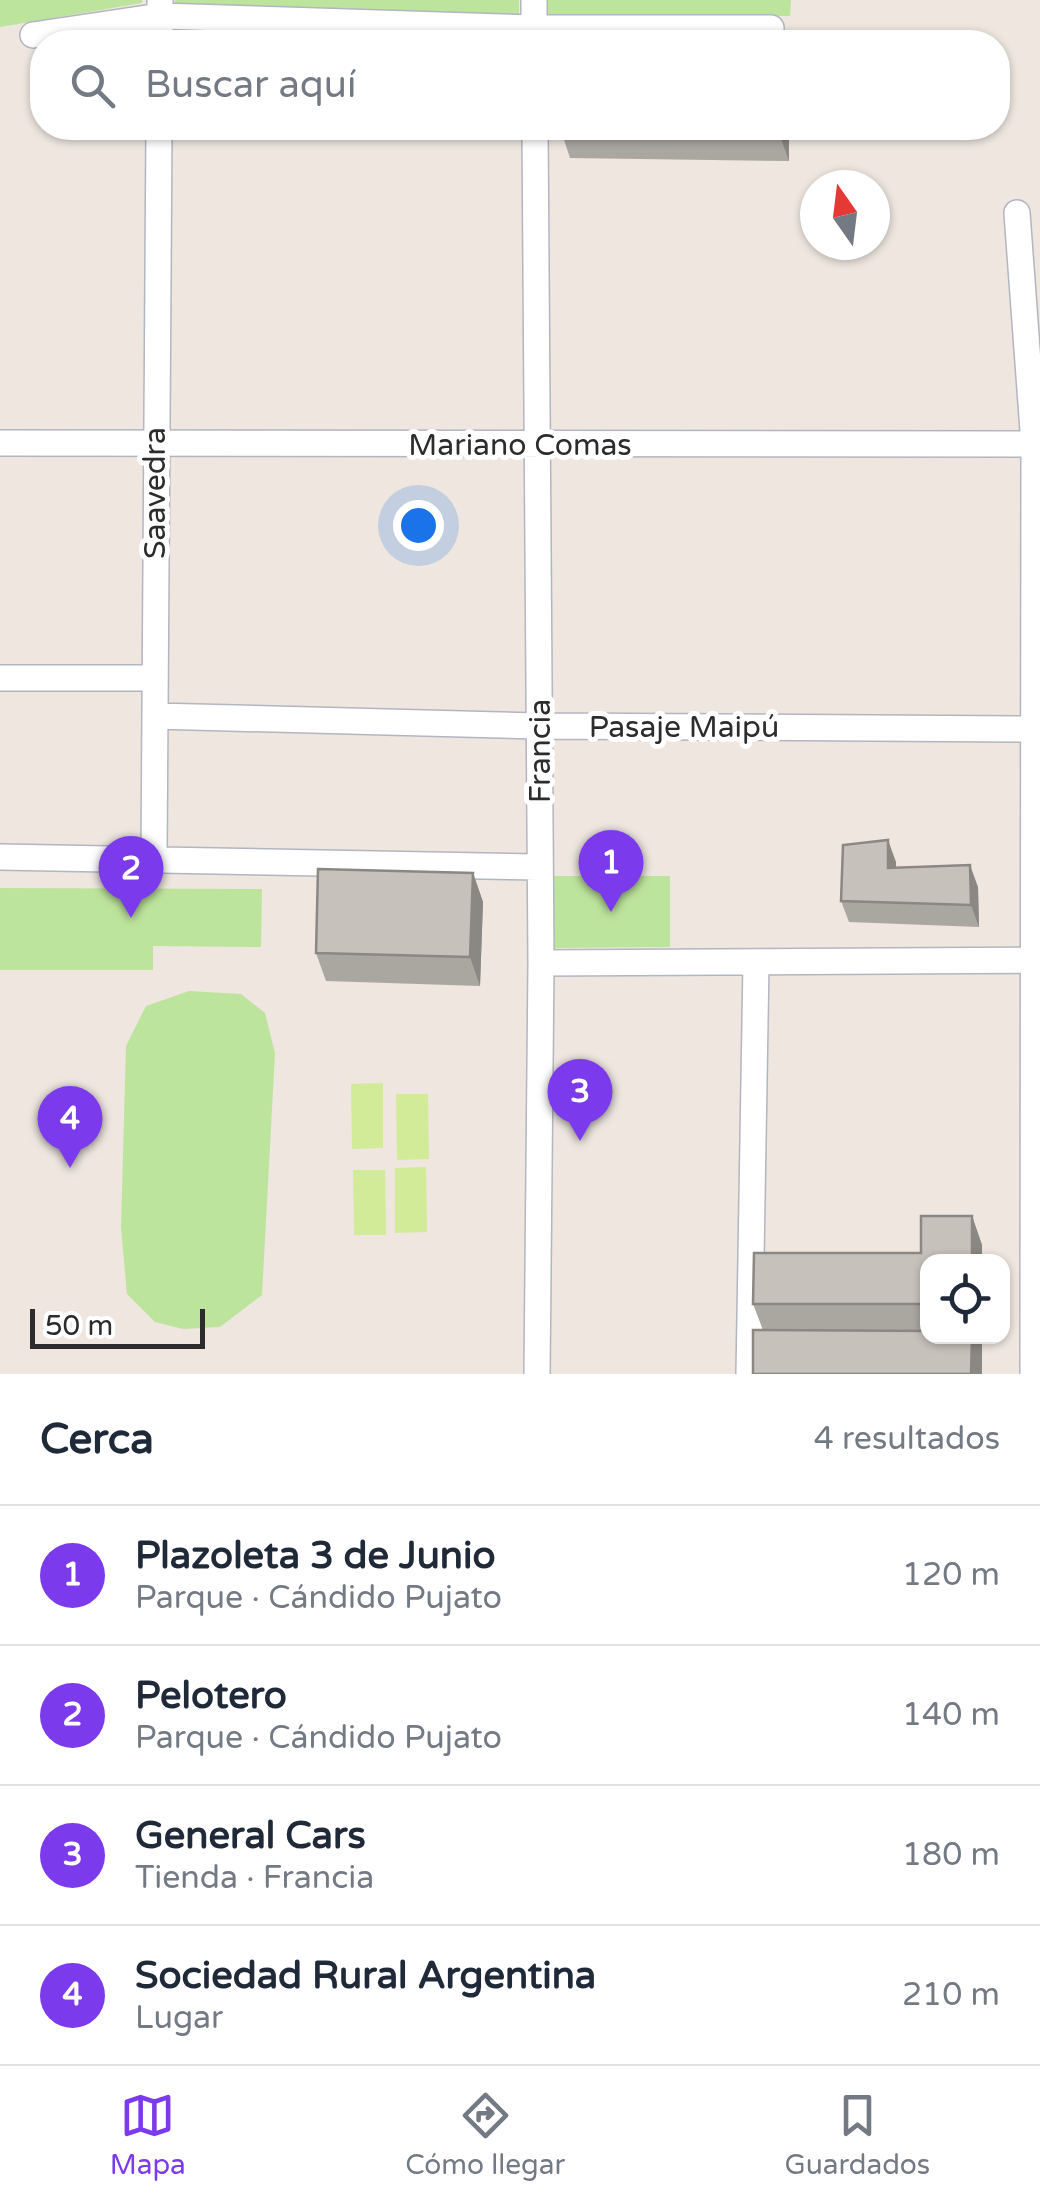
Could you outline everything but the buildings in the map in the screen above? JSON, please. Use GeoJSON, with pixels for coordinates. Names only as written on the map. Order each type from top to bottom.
{"type":"FeatureCollection","features":[{"type":"Feature","properties":{"kind":"street"},"geometry":{"type":"LineString","coordinates":[[533,30],[534,0]]}},
{"type":"Feature","properties":{"kind":"street"},"geometry":{"type":"LineString","coordinates":[[57,30],[160,8],[464,30]]}},
{"type":"Feature","properties":{"kind":"street"},"geometry":{"type":"LineString","coordinates":[[703,30],[771,28]]}},
{"type":"Feature","properties":{"kind":"street","name":"Saavedra"},"geometry":{"type":"LineString","coordinates":[[154,858],[158,140]]}},
{"type":"Feature","properties":{"kind":"street","name":"Francia"},"geometry":{"type":"LineString","coordinates":[[535,140],[541,963],[537,1374]]}},
{"type":"Feature","properties":{"kind":"street"},"geometry":{"type":"LineString","coordinates":[[1017,212],[1037,444],[1033,729],[1038,960],[1033,1374]]}},
{"type":"Feature","properties":{"kind":"street","name":"Mariano Comas"},"geometry":{"type":"LineString","coordinates":[[0,443],[1037,444]]}},
{"type":"Feature","properties":{"kind":"street"},"geometry":{"type":"LineString","coordinates":[[0,678],[155,678]]}},
{"type":"Feature","properties":{"kind":"street","name":"Pasaje Maipú"},"geometry":{"type":"LineString","coordinates":[[154,716],[540,726],[1033,729]]}},
{"type":"Feature","properties":{"kind":"street"},"geometry":{"type":"LineString","coordinates":[[0,857],[539,866]]}},
{"type":"Feature","properties":{"kind":"street"},"geometry":{"type":"LineString","coordinates":[[541,963],[1038,960]]}},
{"type":"Feature","properties":{"kind":"street"},"geometry":{"type":"LineString","coordinates":[[749,1374],[756,963]]}},
{"type":"Feature","properties":{"kind":"green space"},"geometry":{"type":"Polygon","coordinates":[[[0,0],[142,0],[142,3],[0,27],[0,0]]]}},
{"type":"Feature","properties":{"kind":"green space"},"geometry":{"type":"Polygon","coordinates":[[[519,0],[519,15],[175,3],[519,0]]]}},
{"type":"Feature","properties":{"kind":"green space"},"geometry":{"type":"Polygon","coordinates":[[[547,0],[791,0],[790,16],[547,16],[547,0]]]}},
{"type":"Feature","properties":{"kind":"green space"},"geometry":{"type":"Polygon","coordinates":[[[552,876],[670,876],[670,947],[553,948],[552,876]]]}},
{"type":"Feature","properties":{"kind":"green space"},"geometry":{"type":"Polygon","coordinates":[[[0,888],[262,889],[261,947],[153,946],[153,970],[0,970],[0,888]]]}},
{"type":"Feature","properties":{"kind":"green space"},"geometry":{"type":"Polygon","coordinates":[[[189,991],[241,994],[265,1013],[275,1053],[262,1295],[220,1327],[183,1329],[155,1322],[127,1294],[121,1227],[126,1046],[146,1006],[189,991]]]}},
{"type":"Feature","properties":{"kind":"green space"},"geometry":{"type":"Polygon","coordinates":[[[383,1083],[383,1148],[352,1149],[351,1084],[383,1083]]]}},
{"type":"Feature","properties":{"kind":"green space"},"geometry":{"type":"Polygon","coordinates":[[[396,1094],[428,1094],[429,1159],[397,1160],[396,1094]]]}},
{"type":"Feature","properties":{"kind":"green space"},"geometry":{"type":"Polygon","coordinates":[[[426,1167],[427,1232],[395,1233],[395,1168],[426,1167]]]}},
{"type":"Feature","properties":{"kind":"green space"},"geometry":{"type":"Polygon","coordinates":[[[353,1170],[385,1170],[386,1235],[354,1235],[353,1170]]]}},
{"type":"Feature","properties":{"kind":"place","name":"Plazoleta 3 de Junio"},"geometry":{"type":"Point","coordinates":[611,912]}},
{"type":"Feature","properties":{"kind":"place","name":"Pelotero"},"geometry":{"type":"Point","coordinates":[131,918]}},
{"type":"Feature","properties":{"kind":"place","name":"General Cars"},"geometry":{"type":"Point","coordinates":[580,1141]}},
{"type":"Feature","properties":{"kind":"place","name":"Sociedad Rural Argentina"},"geometry":{"type":"Point","coordinates":[70,1168]}}]}
